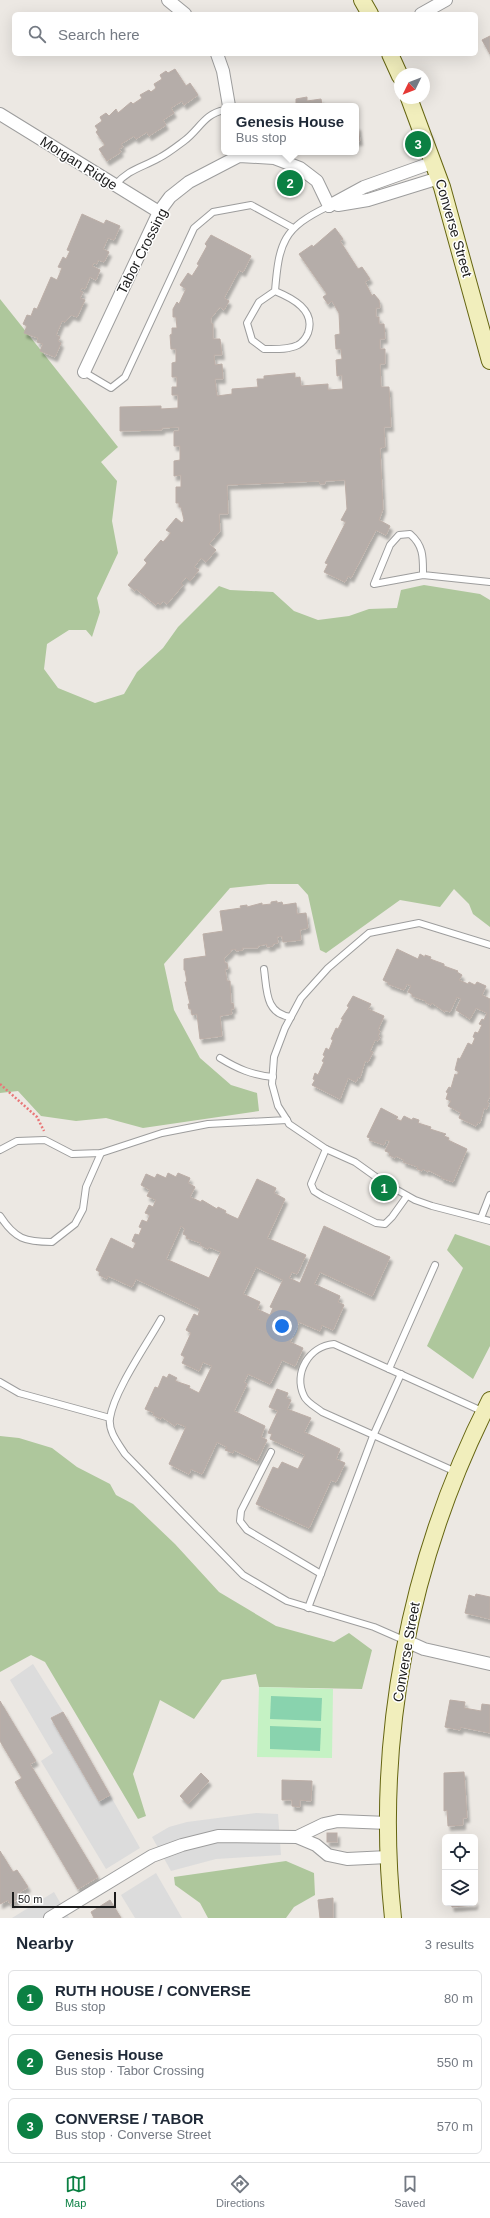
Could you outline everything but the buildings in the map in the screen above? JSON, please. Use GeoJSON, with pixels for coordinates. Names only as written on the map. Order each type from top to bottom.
{"type":"FeatureCollection","features":[{"type":"Feature","properties":{"kind":"main road"},"geometry":{"type":"LineString","coordinates":[[362,0],[369,12]]}},
{"type":"Feature","properties":{"kind":"main road"},"geometry":{"type":"LineString","coordinates":[[391,56],[396,68]]}},
{"type":"Feature","properties":{"kind":"main road","name":"Converse Street"},"geometry":{"type":"LineString","coordinates":[[411,104],[439,178],[490,361]]}},
{"type":"Feature","properties":{"kind":"main road","name":"Converse Street"},"geometry":{"type":"LineString","coordinates":[[393,1918],[388,1857],[390,1755],[394,1714],[406,1641],[426,1558],[456,1472],[487,1406]]}},
{"type":"Feature","properties":{"kind":"street"},"geometry":{"type":"LineString","coordinates":[[168,0],[183,12]]}},
{"type":"Feature","properties":{"kind":"street"},"geometry":{"type":"LineString","coordinates":[[425,12],[446,0]]}},
{"type":"Feature","properties":{"kind":"street"},"geometry":{"type":"LineString","coordinates":[[218,56],[223,71],[228,103]]}},
{"type":"Feature","properties":{"kind":"street","name":"Morgan Ridge"},"geometry":{"type":"LineString","coordinates":[[0,114],[159,212]]}},
{"type":"Feature","properties":{"kind":"street","name":"Tabor Crossing"},"geometry":{"type":"LineString","coordinates":[[84,372],[159,212],[170,197],[189,182],[236,155]]}},
{"type":"Feature","properties":{"kind":"street","name":"Tabor Crossing"},"geometry":{"type":"LineString","coordinates":[[247,155],[274,158],[300,168],[317,181],[329,206]]}},
{"type":"Feature","properties":{"kind":"street"},"geometry":{"type":"LineString","coordinates":[[329,206],[364,187],[434,162]]}},
{"type":"Feature","properties":{"kind":"street"},"geometry":{"type":"LineString","coordinates":[[329,206],[368,200],[439,178]]}},
{"type":"Feature","properties":{"kind":"street"},"geometry":{"type":"LineString","coordinates":[[406,1641],[424,1649],[490,1664]]}},
{"type":"Feature","properties":{"kind":"street"},"geometry":{"type":"LineString","coordinates":[[297,1837],[324,1824],[338,1821],[388,1823]]}},
{"type":"Feature","properties":{"kind":"street"},"geometry":{"type":"LineString","coordinates":[[50,1918],[138,1863],[171,1848],[218,1836],[297,1837],[316,1846],[328,1855],[347,1859],[388,1857]]}},
{"type":"Feature","properties":{"kind":"lane"},"geometry":{"type":"LineString","coordinates":[[115,185],[125,174],[159,158],[186,140],[206,118],[214,112],[221,111]]}},
{"type":"Feature","properties":{"kind":"lane"},"geometry":{"type":"LineString","coordinates":[[84,372],[111,388],[125,377],[194,228],[213,212],[251,205],[294,228]]}},
{"type":"Feature","properties":{"kind":"lane"},"geometry":{"type":"LineString","coordinates":[[275,291],[290,297],[302,308],[310,322],[309,329],[306,336],[298,345],[288,348],[264,349],[252,340],[247,323],[259,302],[275,291],[280,251],[285,240],[294,228],[308,216],[329,206]]}},
{"type":"Feature","properties":{"kind":"lane"},"geometry":{"type":"LineString","coordinates":[[424,575],[423,552],[418,541],[410,534],[399,535],[390,545],[374,584],[424,575],[490,582]]}},
{"type":"Feature","properties":{"kind":"lane"},"geometry":{"type":"LineString","coordinates":[[490,945],[419,923],[369,933],[328,968],[301,998],[291,1017],[274,1058],[272,1077],[272,1084],[278,1106],[286,1120],[289,1124],[326,1149],[355,1162],[383,1182],[407,1196],[432,1206],[490,1221]]}},
{"type":"Feature","properties":{"kind":"lane"},"geometry":{"type":"LineString","coordinates":[[264,969],[268,1001],[275,1011],[282,1016],[291,1017]]}},
{"type":"Feature","properties":{"kind":"lane"},"geometry":{"type":"LineString","coordinates":[[220,1058],[241,1070],[255,1075],[272,1077]]}},
{"type":"Feature","properties":{"kind":"lane"},"geometry":{"type":"LineString","coordinates":[[0,1150],[17,1142],[44,1140],[72,1154],[101,1153],[162,1133],[208,1124],[286,1120]]}},
{"type":"Feature","properties":{"kind":"lane"},"geometry":{"type":"LineString","coordinates":[[326,1149],[311,1184],[314,1191],[322,1196],[376,1223],[385,1224],[392,1218],[407,1196]]}},
{"type":"Feature","properties":{"kind":"lane"},"geometry":{"type":"LineString","coordinates":[[0,1216],[11,1232],[32,1242],[52,1242],[75,1224],[83,1209],[86,1187],[101,1153]]}},
{"type":"Feature","properties":{"kind":"lane"},"geometry":{"type":"LineString","coordinates":[[481,1218],[490,1195]]}},
{"type":"Feature","properties":{"kind":"lane"},"geometry":{"type":"LineString","coordinates":[[389,1369],[435,1265]]}},
{"type":"Feature","properties":{"kind":"lane"},"geometry":{"type":"LineString","coordinates":[[161,1319],[131,1371],[110,1418],[113,1436],[125,1454],[243,1575],[287,1601],[374,1627],[406,1641]]}},
{"type":"Feature","properties":{"kind":"lane"},"geometry":{"type":"LineString","coordinates":[[456,1472],[322,1412],[304,1398],[299,1383],[302,1367],[313,1352],[324,1345],[334,1344],[401,1374],[487,1406]]}},
{"type":"Feature","properties":{"kind":"lane"},"geometry":{"type":"LineString","coordinates":[[308,1608],[373,1436],[401,1374]]}},
{"type":"Feature","properties":{"kind":"lane"},"geometry":{"type":"LineString","coordinates":[[0,1382],[19,1393],[110,1418]]}},
{"type":"Feature","properties":{"kind":"lane"},"geometry":{"type":"LineString","coordinates":[[271,1452],[241,1511],[240,1521],[247,1530],[321,1574]]}},
{"type":"Feature","properties":{"kind":"path"},"geometry":{"type":"LineString","coordinates":[[0,1084],[37,1117],[44,1129],[44,1140]]}},
{"type":"Feature","properties":{"kind":"green space"},"geometry":{"type":"Polygon","coordinates":[[[0,299],[118,447],[101,462],[117,481],[112,521],[118,553],[97,598],[100,612],[92,637],[86,630],[69,630],[47,644],[44,669],[58,688],[95,703],[124,694],[137,672],[163,648],[178,627],[219,586],[230,590],[273,592],[294,611],[318,620],[349,616],[369,609],[397,608],[401,590],[424,585],[480,594],[490,600],[490,927],[473,914],[469,904],[454,889],[440,907],[400,900],[326,953],[320,950],[308,895],[298,884],[268,884],[230,888],[164,964],[174,1010],[200,1058],[231,1085],[257,1093],[259,1111],[143,1128],[106,1118],[76,1121],[41,1116],[18,1091],[0,1093],[0,299]]]}},
{"type":"Feature","properties":{"kind":"green space"},"geometry":{"type":"Polygon","coordinates":[[[455,1234],[490,1246],[490,1346],[473,1379],[427,1346],[463,1268],[447,1250],[455,1234]]]}},
{"type":"Feature","properties":{"kind":"green space"},"geometry":{"type":"Polygon","coordinates":[[[0,1436],[19,1438],[52,1448],[77,1467],[110,1484],[116,1495],[133,1504],[175,1544],[219,1592],[276,1626],[334,1642],[349,1633],[372,1650],[362,1689],[259,1687],[256,1674],[222,1680],[194,1719],[160,1700],[133,1774],[146,1816],[138,1819],[45,1662],[31,1655],[0,1672],[0,1436]]]}},
{"type":"Feature","properties":{"kind":"green space"},"geometry":{"type":"Polygon","coordinates":[[[259,1687],[333,1689],[332,1758],[257,1757],[259,1687]]]}},
{"type":"Feature","properties":{"kind":"green space"},"geometry":{"type":"Polygon","coordinates":[[[271,1696],[322,1698],[321,1721],[270,1719],[271,1696]]]}},
{"type":"Feature","properties":{"kind":"green space"},"geometry":{"type":"Polygon","coordinates":[[[270,1726],[321,1728],[320,1751],[270,1749],[270,1726]]]}},
{"type":"Feature","properties":{"kind":"green space"},"geometry":{"type":"Polygon","coordinates":[[[286,1861],[314,1873],[315,1895],[294,1907],[286,1918],[208,1918],[200,1903],[175,1885],[174,1877],[286,1861]]]}},
{"type":"Feature","properties":{"kind":"shaded area"},"geometry":{"type":"Polygon","coordinates":[[[33,1664],[63,1712],[51,1718],[99,1801],[110,1795],[140,1848],[106,1869],[41,1761],[53,1753],[10,1680],[33,1664]]]}},
{"type":"Feature","properties":{"kind":"shaded area"},"geometry":{"type":"Polygon","coordinates":[[[256,1813],[278,1814],[281,1855],[216,1859],[171,1871],[152,1837],[169,1827],[187,1822],[256,1813]]]}},
{"type":"Feature","properties":{"kind":"shaded area"},"geometry":{"type":"Polygon","coordinates":[[[156,1873],[182,1918],[135,1918],[121,1895],[156,1873]]]}},
{"type":"Feature","properties":{"kind":"shaded area"},"geometry":{"type":"Polygon","coordinates":[[[54,1892],[69,1918],[12,1918],[54,1892]]]}},
{"type":"Feature","properties":{"kind":"place","name":"CONVERSE / TABOR"},"geometry":{"type":"Point","coordinates":[418,144]}},
{"type":"Feature","properties":{"kind":"place","name":"Genesis House"},"geometry":{"type":"Point","coordinates":[290,183]}},
{"type":"Feature","properties":{"kind":"place","name":"RUTH HOUSE / CONVERSE"},"geometry":{"type":"Point","coordinates":[384,1188]}}]}
